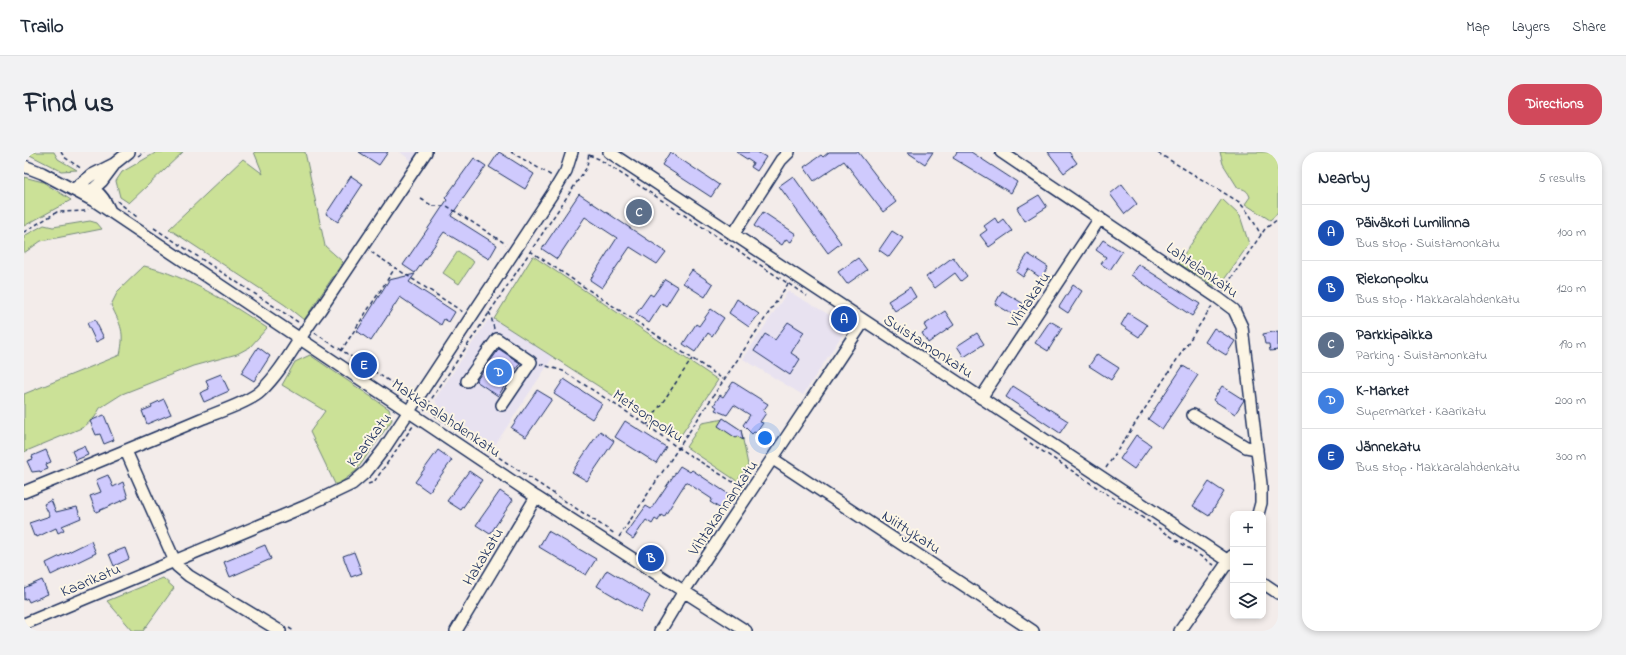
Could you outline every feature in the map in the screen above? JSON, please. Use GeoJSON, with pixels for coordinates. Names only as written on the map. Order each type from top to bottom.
{"type":"FeatureCollection","features":[{"type":"Feature","properties":{"kind":"street"},"geometry":{"type":"LineString","coordinates":[[24,166],[74,189],[90,192],[114,164],[129,152]]}},
{"type":"Feature","properties":{"kind":"street"},"geometry":{"type":"LineString","coordinates":[[24,492],[126,451],[237,404],[261,392],[279,369],[306,327],[320,310],[426,152]]}},
{"type":"Feature","properties":{"kind":"street","name":"Kaarikatu"},"geometry":{"type":"LineString","coordinates":[[24,624],[306,506],[352,484],[373,463],[516,250],[560,181],[570,162],[572,152]]}},
{"type":"Feature","properties":{"kind":"street","name":"Suistamonkatu"},"geometry":{"type":"LineString","coordinates":[[609,152],[1229,562]]}},
{"type":"Feature","properties":{"kind":"street"},"geometry":{"type":"LineString","coordinates":[[733,235],[781,160],[788,152]]}},
{"type":"Feature","properties":{"kind":"street","name":"Lahtelankatu"},"geometry":{"type":"LineString","coordinates":[[1001,152],[1229,305],[1240,320],[1247,359],[1261,484],[1261,503],[1259,511]]}},
{"type":"Feature","properties":{"kind":"street"},"geometry":{"type":"LineString","coordinates":[[74,189],[92,174],[114,164]]}},
{"type":"Feature","properties":{"kind":"street","name":"Makkaralahdenkatu"},"geometry":{"type":"LineString","coordinates":[[90,192],[96,202],[111,213],[300,337],[536,497],[616,542],[684,592],[746,631]]}},
{"type":"Feature","properties":{"kind":"street","name":"Makkaralahdenkatu"},"geometry":{"type":"LineString","coordinates":[[90,192],[103,196],[111,213]]}},
{"type":"Feature","properties":{"kind":"street","name":"Vihtakatu"},"geometry":{"type":"LineString","coordinates":[[981,398],[1100,218]]}},
{"type":"Feature","properties":{"kind":"street","name":"Vihtakannankatu"},"geometry":{"type":"LineString","coordinates":[[660,631],[684,592],[774,459],[864,321]]}},
{"type":"Feature","properties":{"kind":"street"},"geometry":{"type":"LineString","coordinates":[[467,381],[497,338],[531,362],[502,405]]}},
{"type":"Feature","properties":{"kind":"street"},"geometry":{"type":"LineString","coordinates":[[1193,415],[1246,447],[1257,449]]}},
{"type":"Feature","properties":{"kind":"street"},"geometry":{"type":"LineString","coordinates":[[126,451],[173,561],[182,572],[280,631]]}},
{"type":"Feature","properties":{"kind":"street","name":"Niittykatu"},"geometry":{"type":"LineString","coordinates":[[774,459],[1034,631]]}},
{"type":"Feature","properties":{"kind":"street","name":"Hakakatu"},"geometry":{"type":"LineString","coordinates":[[456,631],[536,497]]}},
{"type":"Feature","properties":{"kind":"street"},"geometry":{"type":"LineString","coordinates":[[1180,631],[1229,562]]}},
{"type":"Feature","properties":{"kind":"street"},"geometry":{"type":"LineString","coordinates":[[1266,585],[1278,593]]}},
{"type":"Feature","properties":{"kind":"path"},"geometry":{"type":"LineString","coordinates":[[511,152],[560,181]]}},
{"type":"Feature","properties":{"kind":"path"},"geometry":{"type":"LineString","coordinates":[[368,485],[374,482],[419,417],[587,167],[588,152]]}},
{"type":"Feature","properties":{"kind":"path"},"geometry":{"type":"LineString","coordinates":[[1158,153],[1239,202],[1250,215],[1261,235]]}},
{"type":"Feature","properties":{"kind":"path"},"geometry":{"type":"LineString","coordinates":[[589,155],[599,159],[813,300]]}},
{"type":"Feature","properties":{"kind":"path"},"geometry":{"type":"LineString","coordinates":[[115,199],[139,218]]}},
{"type":"Feature","properties":{"kind":"path"},"geometry":{"type":"LineString","coordinates":[[421,199],[433,206],[447,206],[516,250]]}},
{"type":"Feature","properties":{"kind":"path"},"geometry":{"type":"LineString","coordinates":[[24,232],[57,212],[85,211],[96,202]]}},
{"type":"Feature","properties":{"kind":"path"},"geometry":{"type":"LineString","coordinates":[[1100,476],[1261,235],[1278,219]]}},
{"type":"Feature","properties":{"kind":"path"},"geometry":{"type":"LineString","coordinates":[[153,227],[406,393],[427,404],[436,416],[616,542],[723,379],[788,284]]}},
{"type":"Feature","properties":{"kind":"path"},"geometry":{"type":"LineString","coordinates":[[362,247],[471,317]]}},
{"type":"Feature","properties":{"kind":"path"},"geometry":{"type":"LineString","coordinates":[[530,251],[723,379]]}},
{"type":"Feature","properties":{"kind":"path"},"geometry":{"type":"LineString","coordinates":[[341,351],[395,268]]}},
{"type":"Feature","properties":{"kind":"path"},"geometry":{"type":"LineString","coordinates":[[489,312],[497,338]]}},
{"type":"Feature","properties":{"kind":"path"},"geometry":{"type":"LineString","coordinates":[[647,425],[692,359]]}},
{"type":"Feature","properties":{"kind":"path","name":"Metsonpolku"},"geometry":{"type":"LineString","coordinates":[[531,362],[563,371],[750,494]]}},
{"type":"Feature","properties":{"kind":"path"},"geometry":{"type":"LineString","coordinates":[[1022,438],[1229,562]]}},
{"type":"Feature","properties":{"kind":"shaded area"},"geometry":{"type":"Polygon","coordinates":[[[400,152],[419,152],[413,162],[400,152]]]}},
{"type":"Feature","properties":{"kind":"shaded area"},"geometry":{"type":"Polygon","coordinates":[[[788,291],[842,322],[844,332],[803,395],[743,359],[788,291]]]}},
{"type":"Feature","properties":{"kind":"shaded area"},"geometry":{"type":"Polygon","coordinates":[[[494,319],[553,357],[493,448],[439,411],[435,399],[488,320],[494,319]]]}},
{"type":"Feature","properties":{"kind":"green space"},"geometry":{"type":"Polygon","coordinates":[[[24,152],[54,152],[58,159],[77,170],[61,171],[24,152]]]}},
{"type":"Feature","properties":{"kind":"green space"},"geometry":{"type":"Polygon","coordinates":[[[157,152],[183,152],[129,203],[120,197],[116,181],[122,172],[157,152]]]}},
{"type":"Feature","properties":{"kind":"green space"},"geometry":{"type":"Polygon","coordinates":[[[254,152],[305,152],[325,246],[343,262],[304,320],[285,305],[169,229],[243,159],[263,174],[254,152]]]}},
{"type":"Feature","properties":{"kind":"green space"},"geometry":{"type":"Polygon","coordinates":[[[1220,152],[1278,152],[1278,213],[1270,220],[1245,204],[1250,197],[1246,191],[1238,188],[1223,164],[1220,152]]]}},
{"type":"Feature","properties":{"kind":"green space"},"geometry":{"type":"Polygon","coordinates":[[[24,177],[43,182],[71,200],[24,226],[24,177]]]}},
{"type":"Feature","properties":{"kind":"green space"},"geometry":{"type":"Polygon","coordinates":[[[1222,199],[1240,216],[1249,244],[1221,284],[1214,286],[1178,263],[1222,199]]]}},
{"type":"Feature","properties":{"kind":"green space"},"geometry":{"type":"Polygon","coordinates":[[[90,221],[97,223],[102,229],[41,241],[24,253],[24,236],[44,225],[53,227],[90,221]]]}},
{"type":"Feature","properties":{"kind":"green space"},"geometry":{"type":"Polygon","coordinates":[[[458,251],[474,262],[459,284],[443,273],[458,251]]]}},
{"type":"Feature","properties":{"kind":"green space"},"geometry":{"type":"Polygon","coordinates":[[[533,256],[718,380],[679,438],[494,319],[533,256]]]}},
{"type":"Feature","properties":{"kind":"green space"},"geometry":{"type":"Polygon","coordinates":[[[144,266],[176,276],[208,291],[267,328],[250,347],[237,354],[193,366],[122,394],[100,408],[95,417],[84,427],[24,452],[24,394],[120,355],[122,334],[111,305],[118,291],[144,266]]]}},
{"type":"Feature","properties":{"kind":"green space"},"geometry":{"type":"Polygon","coordinates":[[[310,355],[389,409],[392,420],[356,471],[336,486],[310,432],[325,411],[282,385],[295,362],[310,355]]]}},
{"type":"Feature","properties":{"kind":"green space"},"geometry":{"type":"Polygon","coordinates":[[[724,419],[741,430],[748,465],[737,481],[686,447],[702,423],[724,419]]]}},
{"type":"Feature","properties":{"kind":"green space"},"geometry":{"type":"Polygon","coordinates":[[[163,578],[174,588],[143,631],[133,631],[107,601],[163,578]]]}},
{"type":"Feature","properties":{"kind":"building"},"geometry":{"type":"Polygon","coordinates":[[[359,152],[388,152],[379,165],[359,152]]]}},
{"type":"Feature","properties":{"kind":"building"},"geometry":{"type":"Polygon","coordinates":[[[499,152],[534,174],[525,189],[489,167],[499,152]]]}},
{"type":"Feature","properties":{"kind":"building"},"geometry":{"type":"Polygon","coordinates":[[[670,152],[719,185],[711,197],[662,165],[670,152]]]}},
{"type":"Feature","properties":{"kind":"building"},"geometry":{"type":"Polygon","coordinates":[[[736,152],[757,152],[766,157],[757,171],[751,167],[753,163],[736,152]]]}},
{"type":"Feature","properties":{"kind":"building"},"geometry":{"type":"Polygon","coordinates":[[[829,152],[858,152],[896,202],[883,212],[844,161],[814,181],[804,167],[821,155],[823,157],[829,152]]]}},
{"type":"Feature","properties":{"kind":"building"},"geometry":{"type":"Polygon","coordinates":[[[907,152],[933,152],[925,164],[907,152]]]}},
{"type":"Feature","properties":{"kind":"building"},"geometry":{"type":"Polygon","coordinates":[[[957,152],[971,152],[1017,182],[1011,193],[953,158],[957,152]]]}},
{"type":"Feature","properties":{"kind":"building"},"geometry":{"type":"Polygon","coordinates":[[[1048,152],[1069,152],[1077,163],[1064,173],[1048,152]]]}},
{"type":"Feature","properties":{"kind":"building"},"geometry":{"type":"Polygon","coordinates":[[[474,158],[486,166],[451,216],[497,245],[489,259],[444,232],[415,273],[403,265],[447,200],[445,198],[474,158]]]}},
{"type":"Feature","properties":{"kind":"building"},"geometry":{"type":"Polygon","coordinates":[[[351,176],[363,184],[338,222],[326,214],[351,176]]]}},
{"type":"Feature","properties":{"kind":"building"},"geometry":{"type":"Polygon","coordinates":[[[793,176],[841,243],[828,253],[779,186],[793,176]]]}},
{"type":"Feature","properties":{"kind":"building"},"geometry":{"type":"Polygon","coordinates":[[[1122,184],[1137,204],[1125,214],[1110,194],[1122,184]]]}},
{"type":"Feature","properties":{"kind":"building"},"geometry":{"type":"Polygon","coordinates":[[[579,194],[666,252],[657,264],[630,247],[602,288],[590,280],[617,238],[585,217],[557,259],[542,249],[579,194]]]}},
{"type":"Feature","properties":{"kind":"building"},"geometry":{"type":"Polygon","coordinates":[[[1039,195],[1047,207],[1025,221],[1017,208],[1039,195]]]}},
{"type":"Feature","properties":{"kind":"building"},"geometry":{"type":"Polygon","coordinates":[[[763,212],[796,234],[791,242],[786,239],[782,245],[754,226],[763,212]]]}},
{"type":"Feature","properties":{"kind":"building"},"geometry":{"type":"Polygon","coordinates":[[[995,218],[998,223],[1003,219],[1012,231],[989,247],[980,235],[987,230],[984,226],[995,218]]]}},
{"type":"Feature","properties":{"kind":"building"},"geometry":{"type":"Polygon","coordinates":[[[892,231],[903,238],[889,257],[879,250],[892,231]]]}},
{"type":"Feature","properties":{"kind":"building"},"geometry":{"type":"Polygon","coordinates":[[[1103,240],[1122,252],[1110,270],[1101,264],[1106,257],[1096,250],[1103,240]]]}},
{"type":"Feature","properties":{"kind":"building"},"geometry":{"type":"Polygon","coordinates":[[[1028,254],[1048,267],[1041,278],[1028,269],[1023,277],[1016,272],[1028,254]]]}},
{"type":"Feature","properties":{"kind":"building"},"geometry":{"type":"Polygon","coordinates":[[[953,257],[967,276],[961,281],[955,273],[935,288],[926,277],[953,257]]]}},
{"type":"Feature","properties":{"kind":"building"},"geometry":{"type":"Polygon","coordinates":[[[858,258],[867,270],[847,284],[838,272],[858,258]]]}},
{"type":"Feature","properties":{"kind":"building"},"geometry":{"type":"Polygon","coordinates":[[[1138,264],[1200,304],[1192,316],[1131,275],[1138,264]]]}},
{"type":"Feature","properties":{"kind":"building"},"geometry":{"type":"Polygon","coordinates":[[[692,270],[713,284],[705,297],[683,283],[692,270]]]}},
{"type":"Feature","properties":{"kind":"building"},"geometry":{"type":"Polygon","coordinates":[[[415,274],[409,282],[455,312],[449,322],[444,319],[441,325],[400,297],[371,341],[357,331],[389,280],[415,274]]]}},
{"type":"Feature","properties":{"kind":"building"},"geometry":{"type":"Polygon","coordinates":[[[665,279],[678,287],[666,306],[662,303],[649,323],[636,314],[650,294],[653,296],[665,279]]]}},
{"type":"Feature","properties":{"kind":"building"},"geometry":{"type":"Polygon","coordinates":[[[1073,285],[1082,291],[1068,313],[1059,307],[1073,285]]]}},
{"type":"Feature","properties":{"kind":"building"},"geometry":{"type":"Polygon","coordinates":[[[910,287],[916,297],[895,311],[888,301],[910,287]]]}},
{"type":"Feature","properties":{"kind":"building"},"geometry":{"type":"Polygon","coordinates":[[[1002,291],[1024,304],[1017,317],[995,304],[1002,291]]]}},
{"type":"Feature","properties":{"kind":"building"},"geometry":{"type":"Polygon","coordinates":[[[737,299],[759,314],[749,327],[729,313],[737,299]]]}},
{"type":"Feature","properties":{"kind":"building"},"geometry":{"type":"Polygon","coordinates":[[[711,309],[724,318],[712,336],[708,333],[695,352],[683,344],[696,324],[699,326],[711,309]]]}},
{"type":"Feature","properties":{"kind":"building"},"geometry":{"type":"Polygon","coordinates":[[[945,311],[954,325],[928,343],[922,333],[927,330],[924,325],[945,311]]]}},
{"type":"Feature","properties":{"kind":"building"},"geometry":{"type":"Polygon","coordinates":[[[1128,313],[1147,325],[1139,337],[1121,325],[1128,313]]]}},
{"type":"Feature","properties":{"kind":"building"},"geometry":{"type":"Polygon","coordinates":[[[95,320],[104,338],[96,342],[87,323],[95,320]]]}},
{"type":"Feature","properties":{"kind":"building"},"geometry":{"type":"Polygon","coordinates":[[[1050,321],[1062,328],[1048,351],[1035,343],[1050,321]]]}},
{"type":"Feature","properties":{"kind":"building"},"geometry":{"type":"Polygon","coordinates":[[[788,322],[804,332],[791,353],[800,359],[790,375],[754,351],[765,334],[775,340],[788,322]]]}},
{"type":"Feature","properties":{"kind":"building"},"geometry":{"type":"Polygon","coordinates":[[[1214,328],[1235,341],[1226,355],[1205,342],[1214,328]]]}},
{"type":"Feature","properties":{"kind":"building"},"geometry":{"type":"Polygon","coordinates":[[[1278,331],[1278,350],[1270,351],[1269,344],[1265,344],[1263,334],[1278,331]]]}},
{"type":"Feature","properties":{"kind":"building"},"geometry":{"type":"Polygon","coordinates":[[[977,333],[984,344],[964,357],[957,346],[977,333]]]}},
{"type":"Feature","properties":{"kind":"building"},"geometry":{"type":"Polygon","coordinates":[[[258,347],[270,356],[254,381],[241,373],[258,347]]]}},
{"type":"Feature","properties":{"kind":"building"},"geometry":{"type":"Polygon","coordinates":[[[499,349],[520,363],[498,396],[476,381],[499,349]]]}},
{"type":"Feature","properties":{"kind":"building"},"geometry":{"type":"Polygon","coordinates":[[[1097,354],[1119,368],[1111,380],[1089,366],[1097,354]]]}},
{"type":"Feature","properties":{"kind":"building"},"geometry":{"type":"Polygon","coordinates":[[[1183,366],[1198,375],[1162,429],[1148,419],[1183,366]]]}},
{"type":"Feature","properties":{"kind":"building"},"geometry":{"type":"Polygon","coordinates":[[[221,374],[229,391],[204,402],[200,393],[209,389],[206,380],[221,374]]]}},
{"type":"Feature","properties":{"kind":"building"},"geometry":{"type":"Polygon","coordinates":[[[564,379],[602,404],[592,419],[554,394],[564,379]]]}},
{"type":"Feature","properties":{"kind":"building"},"geometry":{"type":"Polygon","coordinates":[[[733,382],[768,404],[763,411],[766,413],[760,422],[763,423],[756,433],[754,432],[752,434],[743,425],[750,415],[734,405],[727,415],[715,410],[717,407],[714,405],[720,395],[723,397],[733,382]]]}},
{"type":"Feature","properties":{"kind":"building"},"geometry":{"type":"Polygon","coordinates":[[[1013,386],[1068,421],[1060,433],[1006,397],[1013,386]]]}},
{"type":"Feature","properties":{"kind":"building"},"geometry":{"type":"Polygon","coordinates":[[[1222,386],[1244,400],[1235,414],[1213,400],[1222,386]]]}},
{"type":"Feature","properties":{"kind":"building"},"geometry":{"type":"Polygon","coordinates":[[[537,390],[552,399],[526,437],[511,428],[537,390]]]}},
{"type":"Feature","properties":{"kind":"building"},"geometry":{"type":"Polygon","coordinates":[[[164,399],[171,414],[147,424],[142,411],[152,407],[151,405],[164,399]]]}},
{"type":"Feature","properties":{"kind":"building"},"geometry":{"type":"Polygon","coordinates":[[[104,415],[114,440],[104,444],[100,434],[96,435],[90,421],[104,415]]]}},
{"type":"Feature","properties":{"kind":"building"},"geometry":{"type":"Polygon","coordinates":[[[723,418],[741,430],[743,440],[737,436],[736,438],[718,426],[723,418]]]}},
{"type":"Feature","properties":{"kind":"building"},"geometry":{"type":"Polygon","coordinates":[[[625,421],[666,447],[656,463],[615,437],[625,421]]]}},
{"type":"Feature","properties":{"kind":"building"},"geometry":{"type":"Polygon","coordinates":[[[600,431],[614,441],[587,481],[572,472],[600,431]]]}},
{"type":"Feature","properties":{"kind":"building"},"geometry":{"type":"Polygon","coordinates":[[[1136,435],[1151,445],[1134,469],[1120,459],[1136,435]]]}},
{"type":"Feature","properties":{"kind":"building"},"geometry":{"type":"Polygon","coordinates":[[[84,446],[88,455],[76,460],[72,451],[84,446]]]}},
{"type":"Feature","properties":{"kind":"building"},"geometry":{"type":"Polygon","coordinates":[[[46,450],[51,462],[46,464],[48,469],[40,472],[32,472],[27,461],[33,459],[32,456],[46,450]]]}},
{"type":"Feature","properties":{"kind":"building"},"geometry":{"type":"Polygon","coordinates":[[[438,450],[452,460],[429,492],[415,482],[438,450]]]}},
{"type":"Feature","properties":{"kind":"building"},"geometry":{"type":"Polygon","coordinates":[[[680,466],[690,472],[692,470],[733,497],[724,511],[710,502],[712,499],[686,482],[664,517],[661,515],[658,521],[655,519],[652,524],[646,520],[633,539],[626,534],[646,506],[651,509],[680,466]]]}},
{"type":"Feature","properties":{"kind":"building"},"geometry":{"type":"Polygon","coordinates":[[[469,471],[482,480],[461,510],[447,501],[469,471]]]}},
{"type":"Feature","properties":{"kind":"building"},"geometry":{"type":"Polygon","coordinates":[[[108,475],[113,487],[123,482],[128,498],[96,512],[90,496],[101,492],[96,480],[108,475]]]}},
{"type":"Feature","properties":{"kind":"building"},"geometry":{"type":"Polygon","coordinates":[[[1209,482],[1224,492],[1209,516],[1193,506],[1209,482]]]}},
{"type":"Feature","properties":{"kind":"building"},"geometry":{"type":"Polygon","coordinates":[[[500,491],[513,500],[490,534],[476,525],[500,491]]]}},
{"type":"Feature","properties":{"kind":"building"},"geometry":{"type":"Polygon","coordinates":[[[51,500],[56,512],[77,507],[81,518],[62,526],[64,530],[58,533],[56,528],[37,537],[36,535],[34,536],[29,523],[50,516],[44,504],[51,500]]]}},
{"type":"Feature","properties":{"kind":"building"},"geometry":{"type":"Polygon","coordinates":[[[548,531],[596,559],[586,575],[539,547],[548,531]]]}},
{"type":"Feature","properties":{"kind":"building"},"geometry":{"type":"Polygon","coordinates":[[[91,541],[96,553],[51,575],[46,563],[91,541]]]}},
{"type":"Feature","properties":{"kind":"building"},"geometry":{"type":"Polygon","coordinates":[[[265,545],[271,559],[230,577],[224,562],[265,545]]]}},
{"type":"Feature","properties":{"kind":"building"},"geometry":{"type":"Polygon","coordinates":[[[125,548],[129,559],[114,566],[109,554],[125,548]]]}},
{"type":"Feature","properties":{"kind":"building"},"geometry":{"type":"Polygon","coordinates":[[[354,552],[362,573],[351,577],[343,556],[354,552]]]}},
{"type":"Feature","properties":{"kind":"building"},"geometry":{"type":"Polygon","coordinates":[[[607,570],[650,596],[641,612],[597,586],[607,570]]]}},
{"type":"Feature","properties":{"kind":"building"},"geometry":{"type":"Polygon","coordinates":[[[42,580],[48,594],[29,602],[27,598],[24,600],[24,588],[42,580]]]}},
{"type":"Feature","properties":{"kind":"place","name":"Parkkipaikka"},"geometry":{"type":"Point","coordinates":[639,212]}},
{"type":"Feature","properties":{"kind":"place","name":"Päiväkoti Lumilinna"},"geometry":{"type":"Point","coordinates":[844,319]}},
{"type":"Feature","properties":{"kind":"place","name":"Jännekatu"},"geometry":{"type":"Point","coordinates":[364,365]}},
{"type":"Feature","properties":{"kind":"place","name":"K-Market"},"geometry":{"type":"Point","coordinates":[499,372]}},
{"type":"Feature","properties":{"kind":"place","name":"Riekonpolku"},"geometry":{"type":"Point","coordinates":[651,558]}}]}
